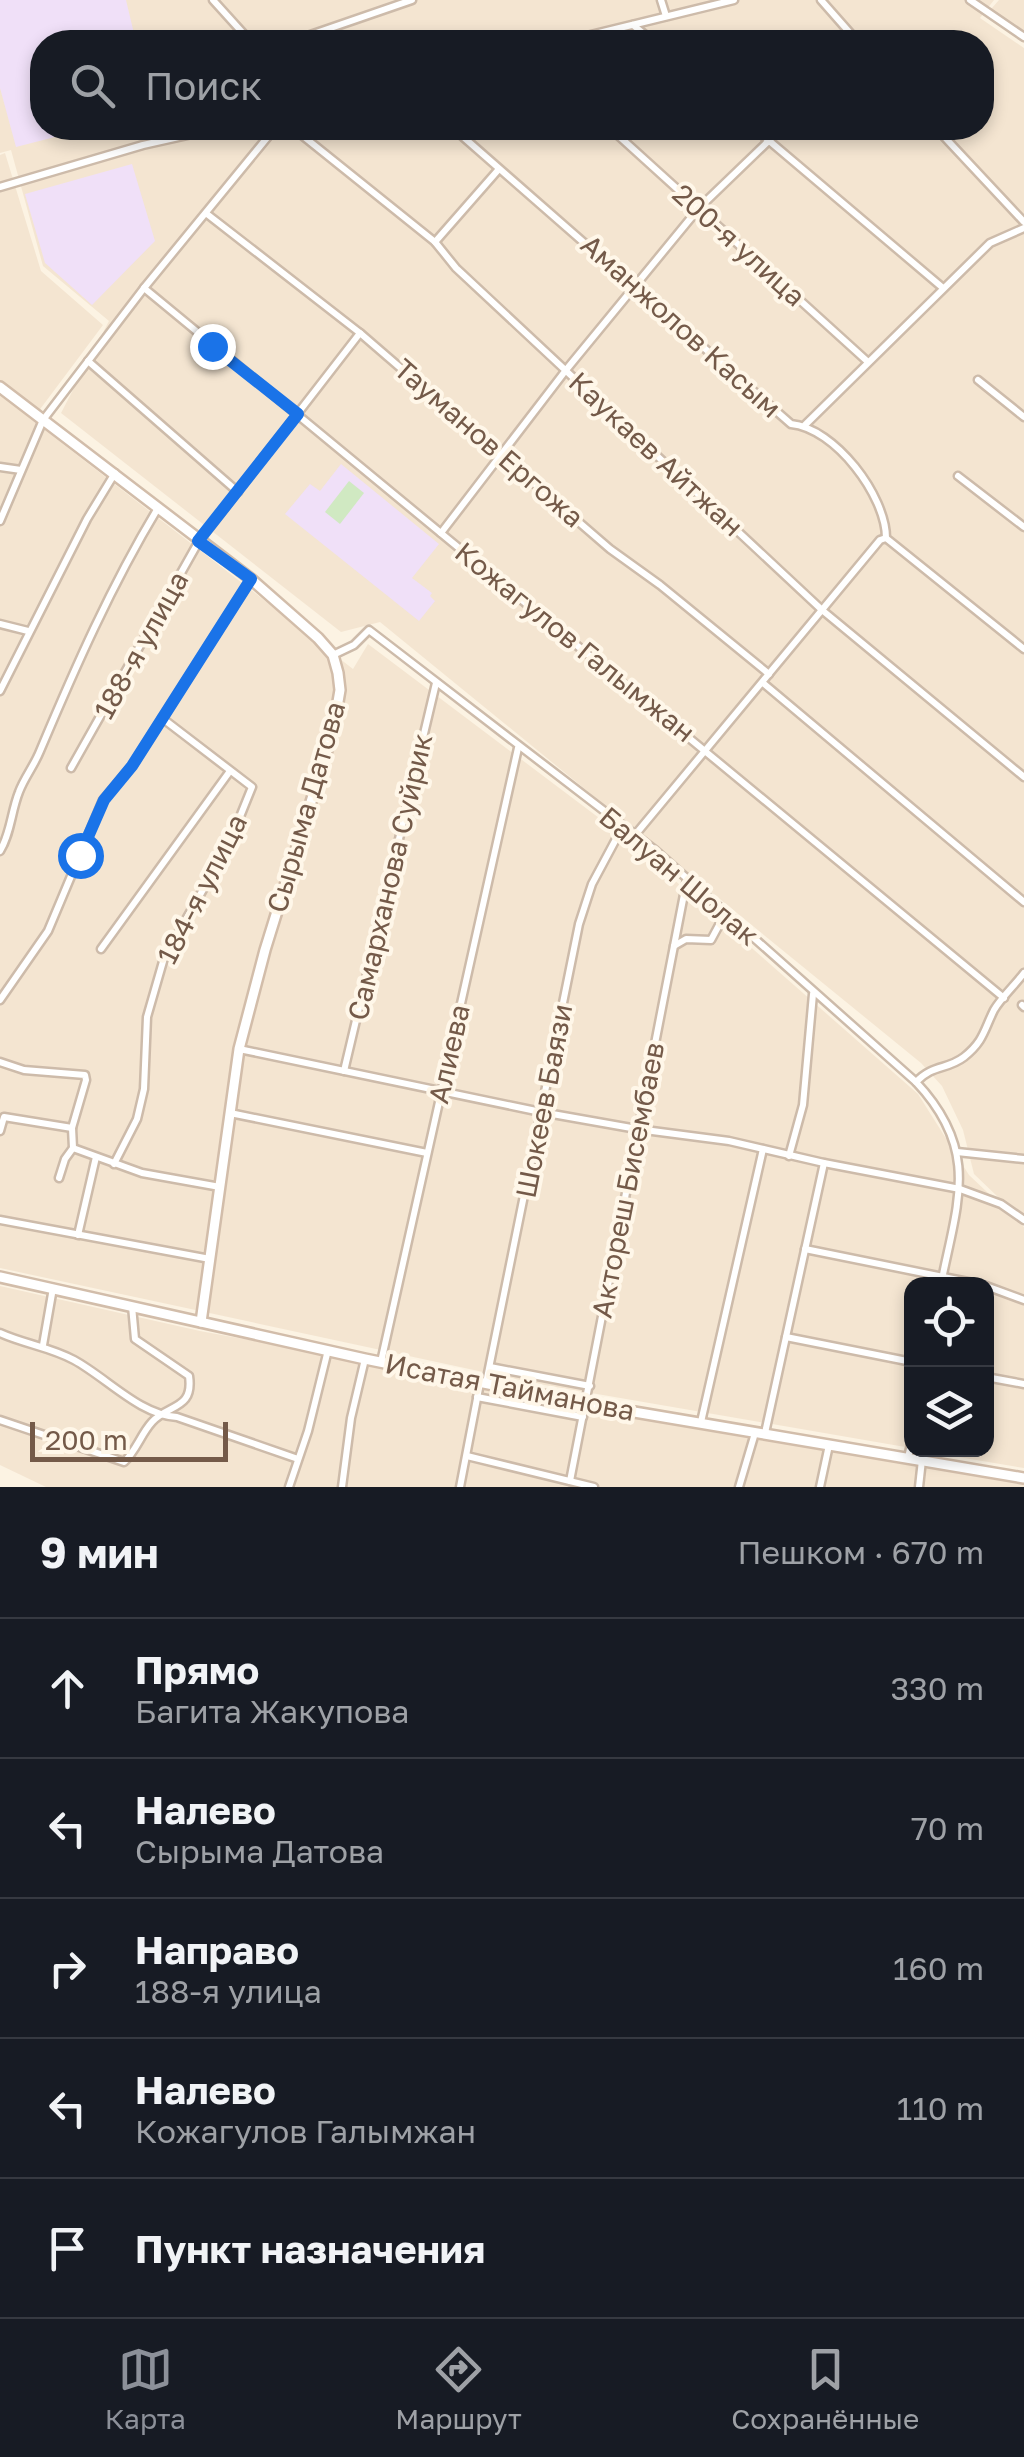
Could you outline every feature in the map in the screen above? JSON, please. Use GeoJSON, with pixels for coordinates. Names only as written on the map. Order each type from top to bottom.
{"type":"FeatureCollection","features":[{"type":"Feature","properties":{"kind":"street"},"geometry":{"type":"LineString","coordinates":[[213,0],[239,30]]}},
{"type":"Feature","properties":{"kind":"street"},"geometry":{"type":"LineString","coordinates":[[325,30],[412,0]]}},
{"type":"Feature","properties":{"kind":"street"},"geometry":{"type":"LineString","coordinates":[[661,0],[666,16]]}},
{"type":"Feature","properties":{"kind":"street"},"geometry":{"type":"LineString","coordinates":[[609,30],[734,0]]}},
{"type":"Feature","properties":{"kind":"street"},"geometry":{"type":"LineString","coordinates":[[821,0],[847,30]]}},
{"type":"Feature","properties":{"kind":"street"},"geometry":{"type":"LineString","coordinates":[[970,0],[1024,37]]}},
{"type":"Feature","properties":{"kind":"street"},"geometry":{"type":"LineString","coordinates":[[632,24],[639,30]]}},
{"type":"Feature","properties":{"kind":"street"},"geometry":{"type":"LineString","coordinates":[[0,187],[168,140]]}},
{"type":"Feature","properties":{"kind":"street"},"geometry":{"type":"LineString","coordinates":[[0,520],[43,420],[144,288],[266,140]]}},
{"type":"Feature","properties":{"kind":"street","name":"Каукаев Айтжан"},"geometry":{"type":"LineString","coordinates":[[308,140],[435,242],[456,268],[822,610],[1024,777]]}},
{"type":"Feature","properties":{"kind":"street","name":"Аманжолов Касым"},"geometry":{"type":"LineString","coordinates":[[466,140],[552,210],[792,424],[804,425],[830,440],[850,460],[886,521],[886,538]]}},
{"type":"Feature","properties":{"kind":"street","name":"200-я улица"},"geometry":{"type":"LineString","coordinates":[[623,140],[868,362]]}},
{"type":"Feature","properties":{"kind":"street"},"geometry":{"type":"LineString","coordinates":[[441,533],[634,286],[699,208],[768,140],[942,288]]}},
{"type":"Feature","properties":{"kind":"street"},"geometry":{"type":"LineString","coordinates":[[804,425],[990,243],[1024,225],[947,140]]}},
{"type":"Feature","properties":{"kind":"street"},"geometry":{"type":"LineString","coordinates":[[435,242],[499,169]]}},
{"type":"Feature","properties":{"kind":"street","name":"Тауманов Ергожа"},"geometry":{"type":"LineString","coordinates":[[207,214],[360,333],[610,549],[768,674]]}},
{"type":"Feature","properties":{"kind":"street","name":"Кожагулов Галымжан"},"geometry":{"type":"LineString","coordinates":[[144,288],[1004,998]]}},
{"type":"Feature","properties":{"kind":"street","name":"188-я улица"},"geometry":{"type":"LineString","coordinates":[[72,768],[198,541],[360,333]]}},
{"type":"Feature","properties":{"kind":"street"},"geometry":{"type":"LineString","coordinates":[[88,361],[238,492]]}},
{"type":"Feature","properties":{"kind":"street"},"geometry":{"type":"LineString","coordinates":[[978,380],[1024,417]]}},
{"type":"Feature","properties":{"kind":"street"},"geometry":{"type":"LineString","coordinates":[[0,387],[251,579],[333,655]]}},
{"type":"Feature","properties":{"kind":"street"},"geometry":{"type":"LineString","coordinates":[[0,467],[20,470]]}},
{"type":"Feature","properties":{"kind":"street"},"geometry":{"type":"LineString","coordinates":[[0,691],[28,631],[115,473]]}},
{"type":"Feature","properties":{"kind":"street"},"geometry":{"type":"LineString","coordinates":[[958,476],[1024,527]]}},
{"type":"Feature","properties":{"kind":"street","name":"188-я улица"},"geometry":{"type":"LineString","coordinates":[[0,851],[19,792],[38,758],[72,674],[158,508]]}},
{"type":"Feature","properties":{"kind":"street"},"geometry":{"type":"LineString","coordinates":[[635,835],[880,540],[886,538],[1024,648]]}},
{"type":"Feature","properties":{"kind":"street"},"geometry":{"type":"LineString","coordinates":[[0,1000],[48,932],[104,800],[132,766],[251,579]]}},
{"type":"Feature","properties":{"kind":"street"},"geometry":{"type":"LineString","coordinates":[[0,624],[28,631]]}},
{"type":"Feature","properties":{"kind":"street","name":"Балуан Шолак"},"geometry":{"type":"LineString","coordinates":[[333,655],[354,645],[368,630],[635,835],[916,1082],[934,1101],[954,1137],[960,1189],[943,1277]]}},
{"type":"Feature","properties":{"kind":"street","name":"Сырыма Датова"},"geometry":{"type":"LineString","coordinates":[[201,1322],[239,1049],[275,916],[333,731],[340,690],[333,655]]}},
{"type":"Feature","properties":{"kind":"street","name":"Самарханова Суйрик"},"geometry":{"type":"LineString","coordinates":[[344,1070],[436,683]]}},
{"type":"Feature","properties":{"kind":"street"},"geometry":{"type":"LineString","coordinates":[[763,684],[1024,902]]}},
{"type":"Feature","properties":{"kind":"street"},"geometry":{"type":"LineString","coordinates":[[101,949],[230,772],[162,718]]}},
{"type":"Feature","properties":{"kind":"street","name":"Алиева"},"geometry":{"type":"LineString","coordinates":[[381,1362],[518,747]]}},
{"type":"Feature","properties":{"kind":"street","name":"184-я улица"},"geometry":{"type":"LineString","coordinates":[[114,1164],[137,1119],[144,1090],[148,1016],[164,958],[230,844],[252,787],[230,772]]}},
{"type":"Feature","properties":{"kind":"street","name":"Шокеев Баязи"},"geometry":{"type":"LineString","coordinates":[[460,1487],[477,1397],[490,1367],[579,924],[592,884],[623,826]]}},
{"type":"Feature","properties":{"kind":"street","name":"Актореш Бисембаев"},"geometry":{"type":"LineString","coordinates":[[570,1481],[687,879]]}},
{"type":"Feature","properties":{"kind":"street"},"geometry":{"type":"LineString","coordinates":[[673,947],[686,939],[711,940],[725,914]]}},
{"type":"Feature","properties":{"kind":"street"},"geometry":{"type":"LineString","coordinates":[[916,1082],[929,1069],[962,1059],[976,1046],[986,1035],[995,1008],[1024,973]]}},
{"type":"Feature","properties":{"kind":"street"},"geometry":{"type":"LineString","coordinates":[[790,1156],[803,1104],[813,992]]}},
{"type":"Feature","properties":{"kind":"street"},"geometry":{"type":"LineString","coordinates":[[239,1049],[542,1112],[729,1141],[960,1189],[1001,1204],[1024,1220]]}},
{"type":"Feature","properties":{"kind":"street"},"geometry":{"type":"LineString","coordinates":[[0,1062],[24,1070],[84,1075],[86,1080],[72,1128],[72,1148],[59,1178]]}},
{"type":"Feature","properties":{"kind":"street"},"geometry":{"type":"LineString","coordinates":[[229,1113],[427,1153]]}},
{"type":"Feature","properties":{"kind":"street"},"geometry":{"type":"LineString","coordinates":[[0,1132],[4,1118],[72,1128]]}},
{"type":"Feature","properties":{"kind":"street"},"geometry":{"type":"LineString","coordinates":[[72,1148],[142,1172],[220,1187]]}},
{"type":"Feature","properties":{"kind":"street"},"geometry":{"type":"LineString","coordinates":[[701,1422],[762,1149]]}},
{"type":"Feature","properties":{"kind":"street"},"geometry":{"type":"LineString","coordinates":[[956,1152],[1024,1158]]}},
{"type":"Feature","properties":{"kind":"street"},"geometry":{"type":"LineString","coordinates":[[78,1235],[96,1158]]}},
{"type":"Feature","properties":{"kind":"street"},"geometry":{"type":"LineString","coordinates":[[739,1487],[760,1432],[786,1337],[824,1163]]}},
{"type":"Feature","properties":{"kind":"street"},"geometry":{"type":"LineString","coordinates":[[0,1220],[210,1259]]}},
{"type":"Feature","properties":{"kind":"street"},"geometry":{"type":"LineString","coordinates":[[805,1249],[925,1277]]}},
{"type":"Feature","properties":{"kind":"street","name":"Исатая Тайманова"},"geometry":{"type":"LineString","coordinates":[[0,1277],[587,1404],[1024,1478]]}},
{"type":"Feature","properties":{"kind":"street"},"geometry":{"type":"LineString","coordinates":[[42,1345],[53,1288]]}},
{"type":"Feature","properties":{"kind":"street"},"geometry":{"type":"LineString","coordinates":[[994,1289],[1024,1300]]}},
{"type":"Feature","properties":{"kind":"street"},"geometry":{"type":"LineString","coordinates":[[0,1420],[124,1462],[152,1421],[180,1406],[190,1381],[189,1376],[134,1339],[132,1306]]}},
{"type":"Feature","properties":{"kind":"street"},"geometry":{"type":"LineString","coordinates":[[0,1333],[42,1345],[77,1361],[160,1416],[178,1416],[298,1459]]}},
{"type":"Feature","properties":{"kind":"street"},"geometry":{"type":"LineString","coordinates":[[786,1337],[904,1360]]}},
{"type":"Feature","properties":{"kind":"street"},"geometry":{"type":"LineString","coordinates":[[289,1487],[328,1350]]}},
{"type":"Feature","properties":{"kind":"street"},"geometry":{"type":"LineString","coordinates":[[342,1487],[351,1418],[365,1358]]}},
{"type":"Feature","properties":{"kind":"street"},"geometry":{"type":"LineString","coordinates":[[490,1367],[590,1386]]}},
{"type":"Feature","properties":{"kind":"street"},"geometry":{"type":"LineString","coordinates":[[994,1378],[1024,1384]]}},
{"type":"Feature","properties":{"kind":"street"},"geometry":{"type":"LineString","coordinates":[[477,1397],[584,1417]]}},
{"type":"Feature","properties":{"kind":"street"},"geometry":{"type":"LineString","coordinates":[[820,1487],[829,1444]]}},
{"type":"Feature","properties":{"kind":"street"},"geometry":{"type":"LineString","coordinates":[[467,1456],[594,1487]]}},
{"type":"Feature","properties":{"kind":"street"},"geometry":{"type":"LineString","coordinates":[[919,1487],[922,1460]]}},
{"type":"Feature","properties":{"kind":"shaded area"},"geometry":{"type":"Polygon","coordinates":[[[0,0],[994,0],[980,18],[1024,48],[1024,1222],[974,1174],[963,1130],[942,1086],[921,1063],[380,622],[341,632],[61,413],[109,321],[43,266],[11,150],[0,153],[0,0]]]}},
{"type":"Feature","properties":{"kind":"shaded area"},"geometry":{"type":"Polygon","coordinates":[[[0,0],[126,0],[133,30],[30,30],[30,140],[43,140],[16,147],[0,88],[0,0]]]}},
{"type":"Feature","properties":{"kind":"shaded area"},"geometry":{"type":"Polygon","coordinates":[[[999,0],[1024,0],[1024,43],[985,16],[999,0]]]}},
{"type":"Feature","properties":{"kind":"shaded area"},"geometry":{"type":"Polygon","coordinates":[[[5,153],[41,271],[103,325],[32,420],[353,669],[368,644],[631,842],[918,1094],[969,1175],[1024,1227],[1024,1468],[959,1457],[994,1457],[994,1277],[904,1277],[904,1447],[539,1384],[0,1268],[0,155],[5,153]]]}},
{"type":"Feature","properties":{"kind":"shaded area"},"geometry":{"type":"Polygon","coordinates":[[[132,164],[155,241],[92,305],[45,263],[25,194],[132,164]]]}},
{"type":"Feature","properties":{"kind":"shaded area"},"geometry":{"type":"Polygon","coordinates":[[[341,464],[439,544],[412,578],[432,593],[435,601],[419,621],[285,514],[310,484],[320,491],[341,464]]]}},
{"type":"Feature","properties":{"kind":"shaded area"},"geometry":{"type":"Polygon","coordinates":[[[0,1286],[200,1331],[1024,1481],[1024,1487],[46,1487],[0,1465],[0,1286]]]}},
{"type":"Feature","properties":{"kind":"green space"},"geometry":{"type":"Polygon","coordinates":[[[349,481],[364,493],[340,524],[325,512],[349,481]]]}},
{"type":"Feature","properties":{"kind":"route"},"geometry":{"type":"LineString","coordinates":[[80,855],[104,800],[132,766],[251,579],[198,541],[298,414],[212,346]]}}]}
